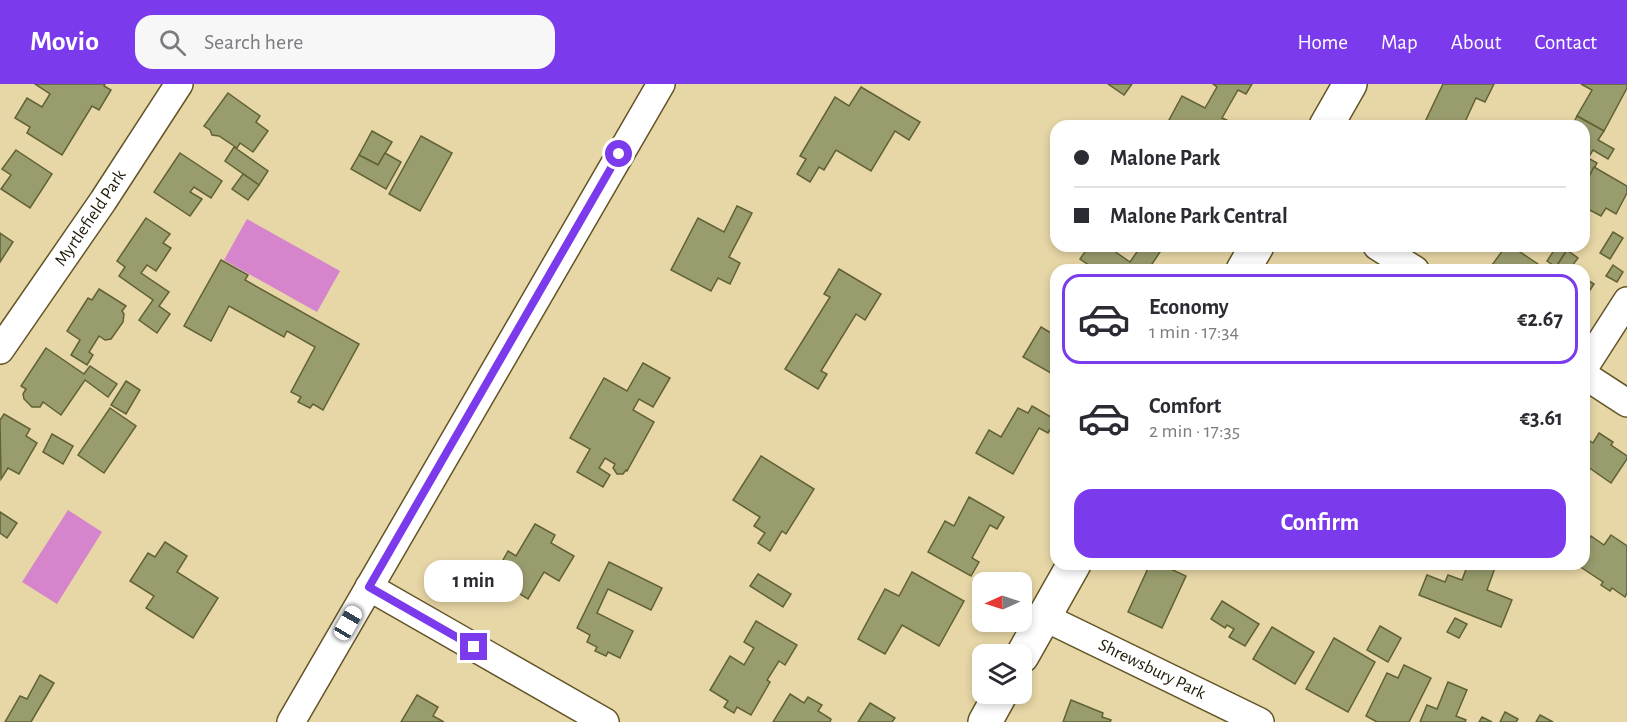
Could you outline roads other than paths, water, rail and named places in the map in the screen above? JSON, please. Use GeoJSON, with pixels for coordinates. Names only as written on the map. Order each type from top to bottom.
{"type":"FeatureCollection","features":[{"type":"Feature","properties":{"kind":"highway"},"geometry":{"type":"LineString","coordinates":[[1329,120],[1350,84]]}},
{"type":"Feature","properties":{"kind":"highway"},"geometry":{"type":"LineString","coordinates":[[1029,644],[1071,570]]}},
{"type":"Feature","properties":{"kind":"highway"},"geometry":{"type":"LineString","coordinates":[[985,722],[995,704]]}},
{"type":"Feature","properties":{"kind":"street","name":"Myrtlefield Park"},"geometry":{"type":"LineString","coordinates":[[0,350],[104,201],[179,84]]}},
{"type":"Feature","properties":{"kind":"street"},"geometry":{"type":"LineString","coordinates":[[291,722],[661,84]]}},
{"type":"Feature","properties":{"kind":"street"},"geometry":{"type":"LineString","coordinates":[[1386,252],[1406,264]]}},
{"type":"Feature","properties":{"kind":"street"},"geometry":{"type":"LineString","coordinates":[[1590,359],[1627,301]]}},
{"type":"Feature","properties":{"kind":"street"},"geometry":{"type":"LineString","coordinates":[[1590,379],[1627,403]]}},
{"type":"Feature","properties":{"kind":"street"},"geometry":{"type":"LineString","coordinates":[[369,587],[605,722]]}},
{"type":"Feature","properties":{"kind":"street","name":"Shrewsbury Park"},"geometry":{"type":"LineString","coordinates":[[1044,617],[1260,722]]}}]}
